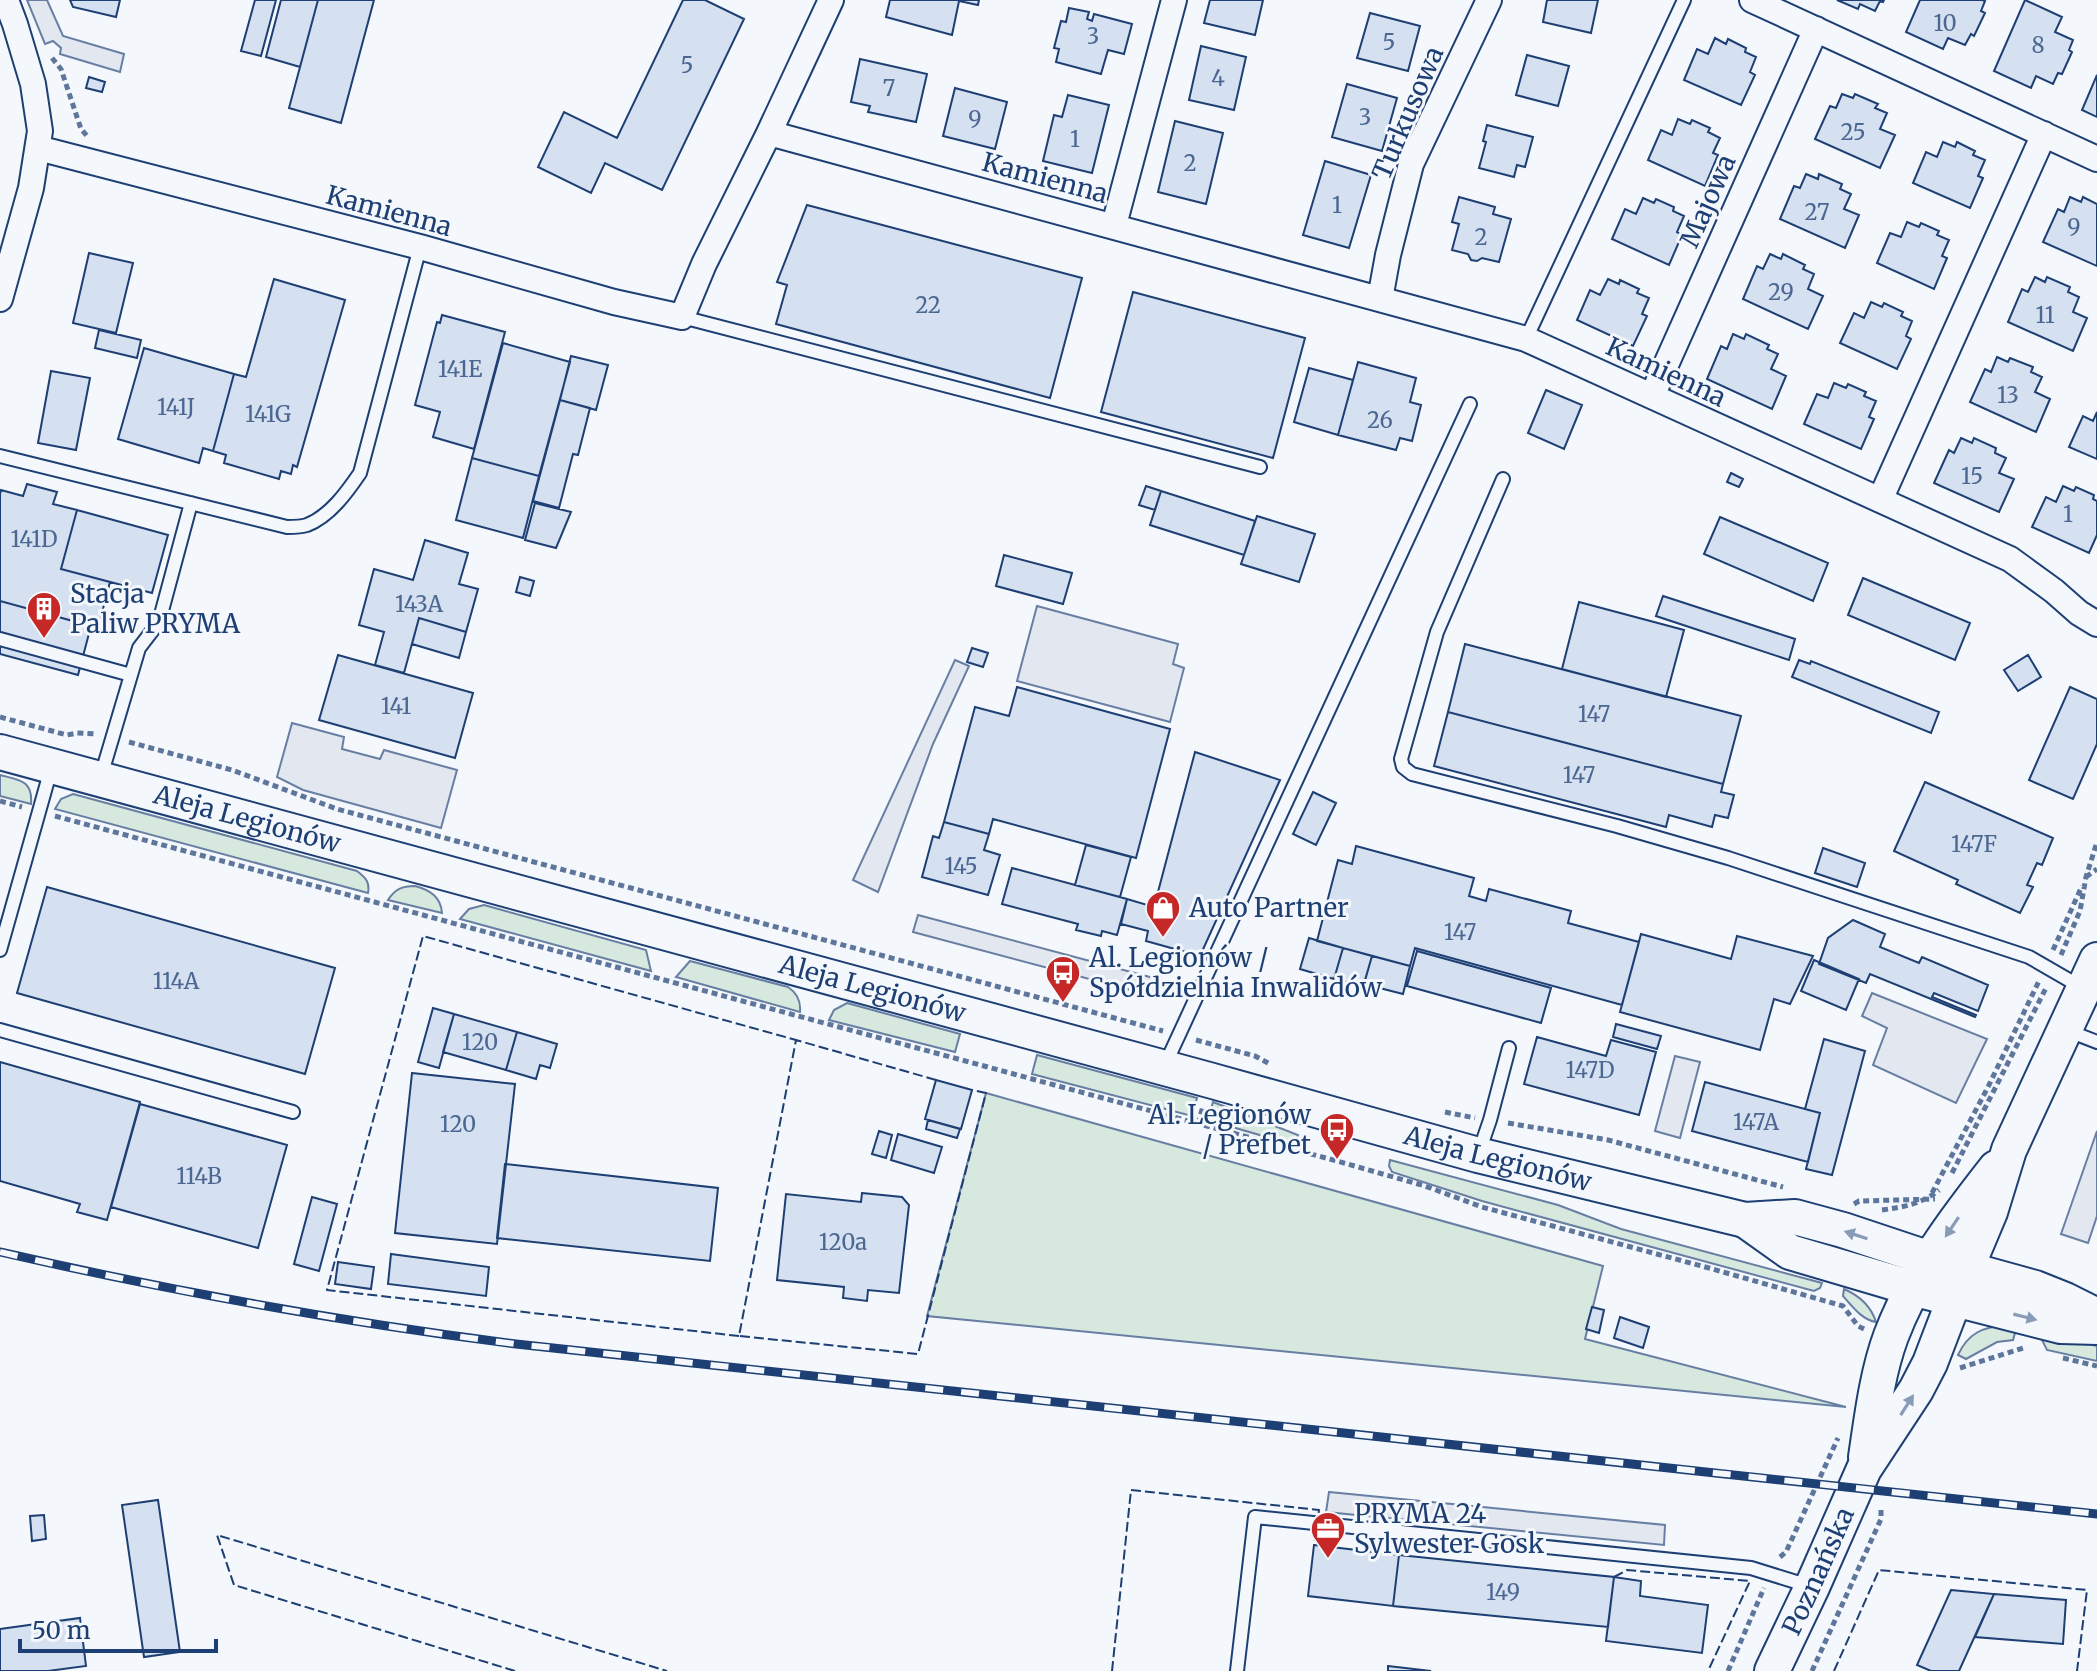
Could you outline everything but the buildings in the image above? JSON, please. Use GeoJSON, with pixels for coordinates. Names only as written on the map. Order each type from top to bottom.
{"type":"FeatureCollection","features":[{"type":"Feature","properties":{"kind":"main road","name":"Aleja Legionów"},"geometry":{"type":"LineString","coordinates":[[0,752],[1478,1155],[1745,1220],[1795,1217],[1855,1221],[1930,1259],[1960,1284],[2061,1326],[2097,1327]]}},
{"type":"Feature","properties":{"kind":"main road"},"geometry":{"type":"LineString","coordinates":[[2009,1150],[2090,974]]}},
{"type":"Feature","properties":{"kind":"main road","name":"Poznańska"},"geometry":{"type":"LineString","coordinates":[[1864,1469],[1876,1391],[1890,1338],[1912,1288],[1967,1205],[2009,1150]]}},
{"type":"Feature","properties":{"kind":"main road","name":"Poznańska"},"geometry":{"type":"LineString","coordinates":[[1772,1671],[1864,1469],[1916,1390],[1950,1365],[1960,1284],[1990,1212],[2009,1150]]}},
{"type":"Feature","properties":{"kind":"main road","name":"Aleja Legionów"},"geometry":{"type":"LineString","coordinates":[[1745,1220],[1790,1252],[1912,1288],[1960,1284],[2035,1288],[2097,1316]]}},
{"type":"Feature","properties":{"kind":"street"},"geometry":{"type":"LineString","coordinates":[[0,299],[31,188],[40,131],[33,84],[6,0]]}},
{"type":"Feature","properties":{"kind":"street"},"geometry":{"type":"LineString","coordinates":[[682,317],[704,264],[831,0]]}},
{"type":"Feature","properties":{"kind":"street"},"geometry":{"type":"LineString","coordinates":[[1114,225],[1174,0]]}},
{"type":"Feature","properties":{"kind":"street","name":"Turkusowa"},"geometry":{"type":"LineString","coordinates":[[1380,299],[1411,164],[1489,0]]}},
{"type":"Feature","properties":{"kind":"street"},"geometry":{"type":"LineString","coordinates":[[1752,0],[2097,159]]}},
{"type":"Feature","properties":{"kind":"street","name":"Majowa"},"geometry":{"type":"LineString","coordinates":[[1652,396],[1816,29]]}},
{"type":"Feature","properties":{"kind":"street","name":"Kamienna"},"geometry":{"type":"LineString","coordinates":[[769,133],[1526,339],[2010,559],[2097,624]]}},
{"type":"Feature","properties":{"kind":"street"},"geometry":{"type":"LineString","coordinates":[[1880,500],[2044,134]]}},
{"type":"Feature","properties":{"kind":"street","name":"Kamienna"},"geometry":{"type":"LineString","coordinates":[[38,148],[420,247],[599,298],[682,317]]}},
{"type":"Feature","properties":{"kind":"lane"},"geometry":{"type":"LineString","coordinates":[[1526,339],[1684,0]]}},
{"type":"Feature","properties":{"kind":"lane"},"geometry":{"type":"LineString","coordinates":[[0,456],[287,527],[306,525],[323,515],[348,491],[360,473],[420,247]]}},
{"type":"Feature","properties":{"kind":"lane"},"geometry":{"type":"LineString","coordinates":[[682,317],[1260,467]]}},
{"type":"Feature","properties":{"kind":"lane"},"geometry":{"type":"LineString","coordinates":[[1164,1068],[1470,404]]}},
{"type":"Feature","properties":{"kind":"lane"},"geometry":{"type":"LineString","coordinates":[[1503,479],[1437,632],[1401,759],[1403,767],[1412,774],[1617,826],[1728,858],[2029,957],[2050,970],[2090,974]]}},
{"type":"Feature","properties":{"kind":"lane"},"geometry":{"type":"LineString","coordinates":[[100,779],[139,648],[159,622],[191,503]]}},
{"type":"Feature","properties":{"kind":"lane"},"geometry":{"type":"LineString","coordinates":[[0,639],[131,675]]}},
{"type":"Feature","properties":{"kind":"lane"},"geometry":{"type":"LineString","coordinates":[[0,950],[52,766]]}},
{"type":"Feature","properties":{"kind":"lane"},"geometry":{"type":"LineString","coordinates":[[2065,1029],[2097,1042]]}},
{"type":"Feature","properties":{"kind":"lane"},"geometry":{"type":"LineString","coordinates":[[0,1030],[293,1112]]}},
{"type":"Feature","properties":{"kind":"lane"},"geometry":{"type":"LineString","coordinates":[[1478,1155],[1509,1048]]}},
{"type":"Feature","properties":{"kind":"lane"},"geometry":{"type":"LineString","coordinates":[[1237,1671],[1255,1517],[1735,1566],[1771,1573],[1812,1587]]}},
{"type":"Feature","properties":{"kind":"path"},"geometry":{"type":"LineString","coordinates":[[51,58],[61,69],[81,129],[92,137]]}},
{"type":"Feature","properties":{"kind":"path"},"geometry":{"type":"LineString","coordinates":[[0,717],[67,735],[91,732],[113,737],[232,770],[337,809],[1179,1035],[1255,1056],[1284,1068]]}},
{"type":"Feature","properties":{"kind":"path"},"geometry":{"type":"LineString","coordinates":[[0,801],[1425,1186],[1482,1207],[1843,1306],[1858,1326],[1890,1338]]}},
{"type":"Feature","properties":{"kind":"path"},"geometry":{"type":"LineString","coordinates":[[1855,1221],[1866,1212],[1930,1198],[2050,970],[2097,842]]}},
{"type":"Feature","properties":{"kind":"path"},"geometry":{"type":"LineString","coordinates":[[2086,877],[2097,869]]}},
{"type":"Feature","properties":{"kind":"path"},"geometry":{"type":"LineString","coordinates":[[1434,1109],[1608,1140],[1788,1189]]}},
{"type":"Feature","properties":{"kind":"path"},"geometry":{"type":"LineString","coordinates":[[1855,1221],[1859,1201],[1930,1198]]}},
{"type":"Feature","properties":{"kind":"path"},"geometry":{"type":"LineString","coordinates":[[1843,1306],[1852,1270]]}},
{"type":"Feature","properties":{"kind":"path"},"geometry":{"type":"LineString","coordinates":[[1950,1365],[2021,1348]]}},
{"type":"Feature","properties":{"kind":"path"},"geometry":{"type":"LineString","coordinates":[[1728,1671],[1771,1573],[1786,1552],[1839,1436]]}},
{"type":"Feature","properties":{"kind":"path"},"geometry":{"type":"LineString","coordinates":[[1812,1671],[1881,1519],[1881,1499]]}},
{"type":"Feature","properties":{"kind":"shaded area"},"geometry":{"type":"Polygon","coordinates":[[[27,0],[47,0],[63,36],[124,54],[120,72],[60,54],[61,48],[53,41],[45,44],[27,0]]]}},
{"type":"Feature","properties":{"kind":"shaded area"},"geometry":{"type":"Polygon","coordinates":[[[1037,606],[1178,644],[1173,664],[1184,668],[1170,722],[1017,681],[1037,606]]]}},
{"type":"Feature","properties":{"kind":"shaded area"},"geometry":{"type":"Polygon","coordinates":[[[955,660],[969,666],[933,744],[878,892],[853,880],[955,660]]]}},
{"type":"Feature","properties":{"kind":"shaded area"},"geometry":{"type":"Polygon","coordinates":[[[292,723],[344,737],[342,749],[380,759],[384,750],[457,770],[441,828],[303,790],[277,777],[292,723]]]}},
{"type":"Feature","properties":{"kind":"shaded area"},"geometry":{"type":"Polygon","coordinates":[[[0,775],[23,782],[30,790],[31,804],[0,796],[0,775]]]}},
{"type":"Feature","properties":{"kind":"shaded area"},"geometry":{"type":"Polygon","coordinates":[[[73,794],[357,871],[367,880],[368,893],[55,809],[61,799],[73,794]]]}},
{"type":"Feature","properties":{"kind":"shaded area"},"geometry":{"type":"Polygon","coordinates":[[[415,886],[434,895],[442,913],[388,900],[399,889],[415,886]]]}},
{"type":"Feature","properties":{"kind":"shaded area"},"geometry":{"type":"Polygon","coordinates":[[[484,905],[646,950],[651,971],[460,919],[469,909],[484,905]]]}},
{"type":"Feature","properties":{"kind":"shaded area"},"geometry":{"type":"Polygon","coordinates":[[[918,915],[1161,980],[1157,997],[913,932],[918,915]]]}},
{"type":"Feature","properties":{"kind":"shaded area"},"geometry":{"type":"Polygon","coordinates":[[[690,961],[788,987],[798,998],[800,1012],[676,977],[690,961]]]}},
{"type":"Feature","properties":{"kind":"shaded area"},"geometry":{"type":"Polygon","coordinates":[[[1872,993],[1987,1039],[1956,1103],[1873,1065],[1887,1028],[1862,1016],[1872,993]]]}},
{"type":"Feature","properties":{"kind":"shaded area"},"geometry":{"type":"Polygon","coordinates":[[[847,1003],[960,1034],[955,1052],[829,1020],[834,1010],[847,1003]]]}},
{"type":"Feature","properties":{"kind":"shaded area"},"geometry":{"type":"Polygon","coordinates":[[[1037,1055],[1197,1098],[1194,1109],[1188,1115],[1032,1074],[1037,1055]]]}},
{"type":"Feature","properties":{"kind":"shaded area"},"geometry":{"type":"Polygon","coordinates":[[[1675,1056],[1700,1062],[1680,1138],[1655,1131],[1675,1056]]]}},
{"type":"Feature","properties":{"kind":"shaded area"},"geometry":{"type":"Polygon","coordinates":[[[986,1093],[1603,1266],[1585,1339],[1846,1407],[927,1316],[986,1093]]]}},
{"type":"Feature","properties":{"kind":"shaded area"},"geometry":{"type":"Polygon","coordinates":[[[1213,1102],[1298,1135],[1294,1145],[1208,1120],[1213,1102]]]}},
{"type":"Feature","properties":{"kind":"shaded area"},"geometry":{"type":"Polygon","coordinates":[[[2097,1131],[2097,1216],[2088,1243],[2061,1234],[2097,1131]]]}},
{"type":"Feature","properties":{"kind":"shaded area"},"geometry":{"type":"Polygon","coordinates":[[[1390,1160],[1558,1205],[1621,1229],[1822,1283],[1814,1291],[1482,1201],[1392,1172],[1390,1160]]]}},
{"type":"Feature","properties":{"kind":"shaded area"},"geometry":{"type":"Polygon","coordinates":[[[1844,1289],[1864,1302],[1876,1322],[1854,1308],[1843,1296],[1844,1289]]]}},
{"type":"Feature","properties":{"kind":"shaded area"},"geometry":{"type":"Polygon","coordinates":[[[2006,1325],[2017,1326],[2013,1340],[1997,1342],[1966,1359],[1958,1355],[1966,1341],[1977,1332],[2006,1325]]]}},
{"type":"Feature","properties":{"kind":"shaded area"},"geometry":{"type":"Polygon","coordinates":[[[2041,1332],[2097,1346],[2097,1361],[2047,1350],[2041,1332]]]}},
{"type":"Feature","properties":{"kind":"shaded area"},"geometry":{"type":"Polygon","coordinates":[[[1329,1492],[1665,1525],[1664,1545],[1326,1512],[1329,1492]]]}},
{"type":"Feature","properties":{"kind":"railway"},"geometry":{"type":"LineString","coordinates":[[0,1252],[257,1304],[516,1344],[2097,1514]]}},
{"type":"Feature","properties":{"kind":"fence"},"geometry":{"type":"LineString","coordinates":[[739,1336],[327,1290],[423,936],[796,1040]]}},
{"type":"Feature","properties":{"kind":"fence"},"geometry":{"type":"LineString","coordinates":[[936,1080],[796,1040],[739,1336],[918,1354],[986,1093],[972,1090]]}},
{"type":"Feature","properties":{"kind":"fence"},"geometry":{"type":"LineString","coordinates":[[1112,1671],[1131,1490],[1319,1510],[1314,1545]]}},
{"type":"Feature","properties":{"kind":"fence"},"geometry":{"type":"LineString","coordinates":[[515,1671],[234,1585],[217,1535],[667,1671]]}},
{"type":"Feature","properties":{"kind":"fence"},"geometry":{"type":"LineString","coordinates":[[1614,1577],[1627,1570],[1750,1581],[1708,1671]]}},
{"type":"Feature","properties":{"kind":"fence"},"geometry":{"type":"LineString","coordinates":[[1834,1671],[1879,1570],[2087,1590],[2077,1671]]}},
{"type":"Feature","properties":{"kind":"place","name":"Stacja Paliw PRYMA"},"geometry":{"type":"Point","coordinates":[44,640]}},
{"type":"Feature","properties":{"kind":"place","name":"Auto Partner"},"geometry":{"type":"Point","coordinates":[1163,939]}},
{"type":"Feature","properties":{"kind":"place","name":"Al. Legionów / Spółdzielnia Inwalidów"},"geometry":{"type":"Point","coordinates":[1063,1004]}},
{"type":"Feature","properties":{"kind":"place","name":"Al. Legionów / Prefbet"},"geometry":{"type":"Point","coordinates":[1337,1161]}},
{"type":"Feature","properties":{"kind":"place","name":"PRYMA 24 Sylwester Gosk"},"geometry":{"type":"Point","coordinates":[1328,1560]}}]}
